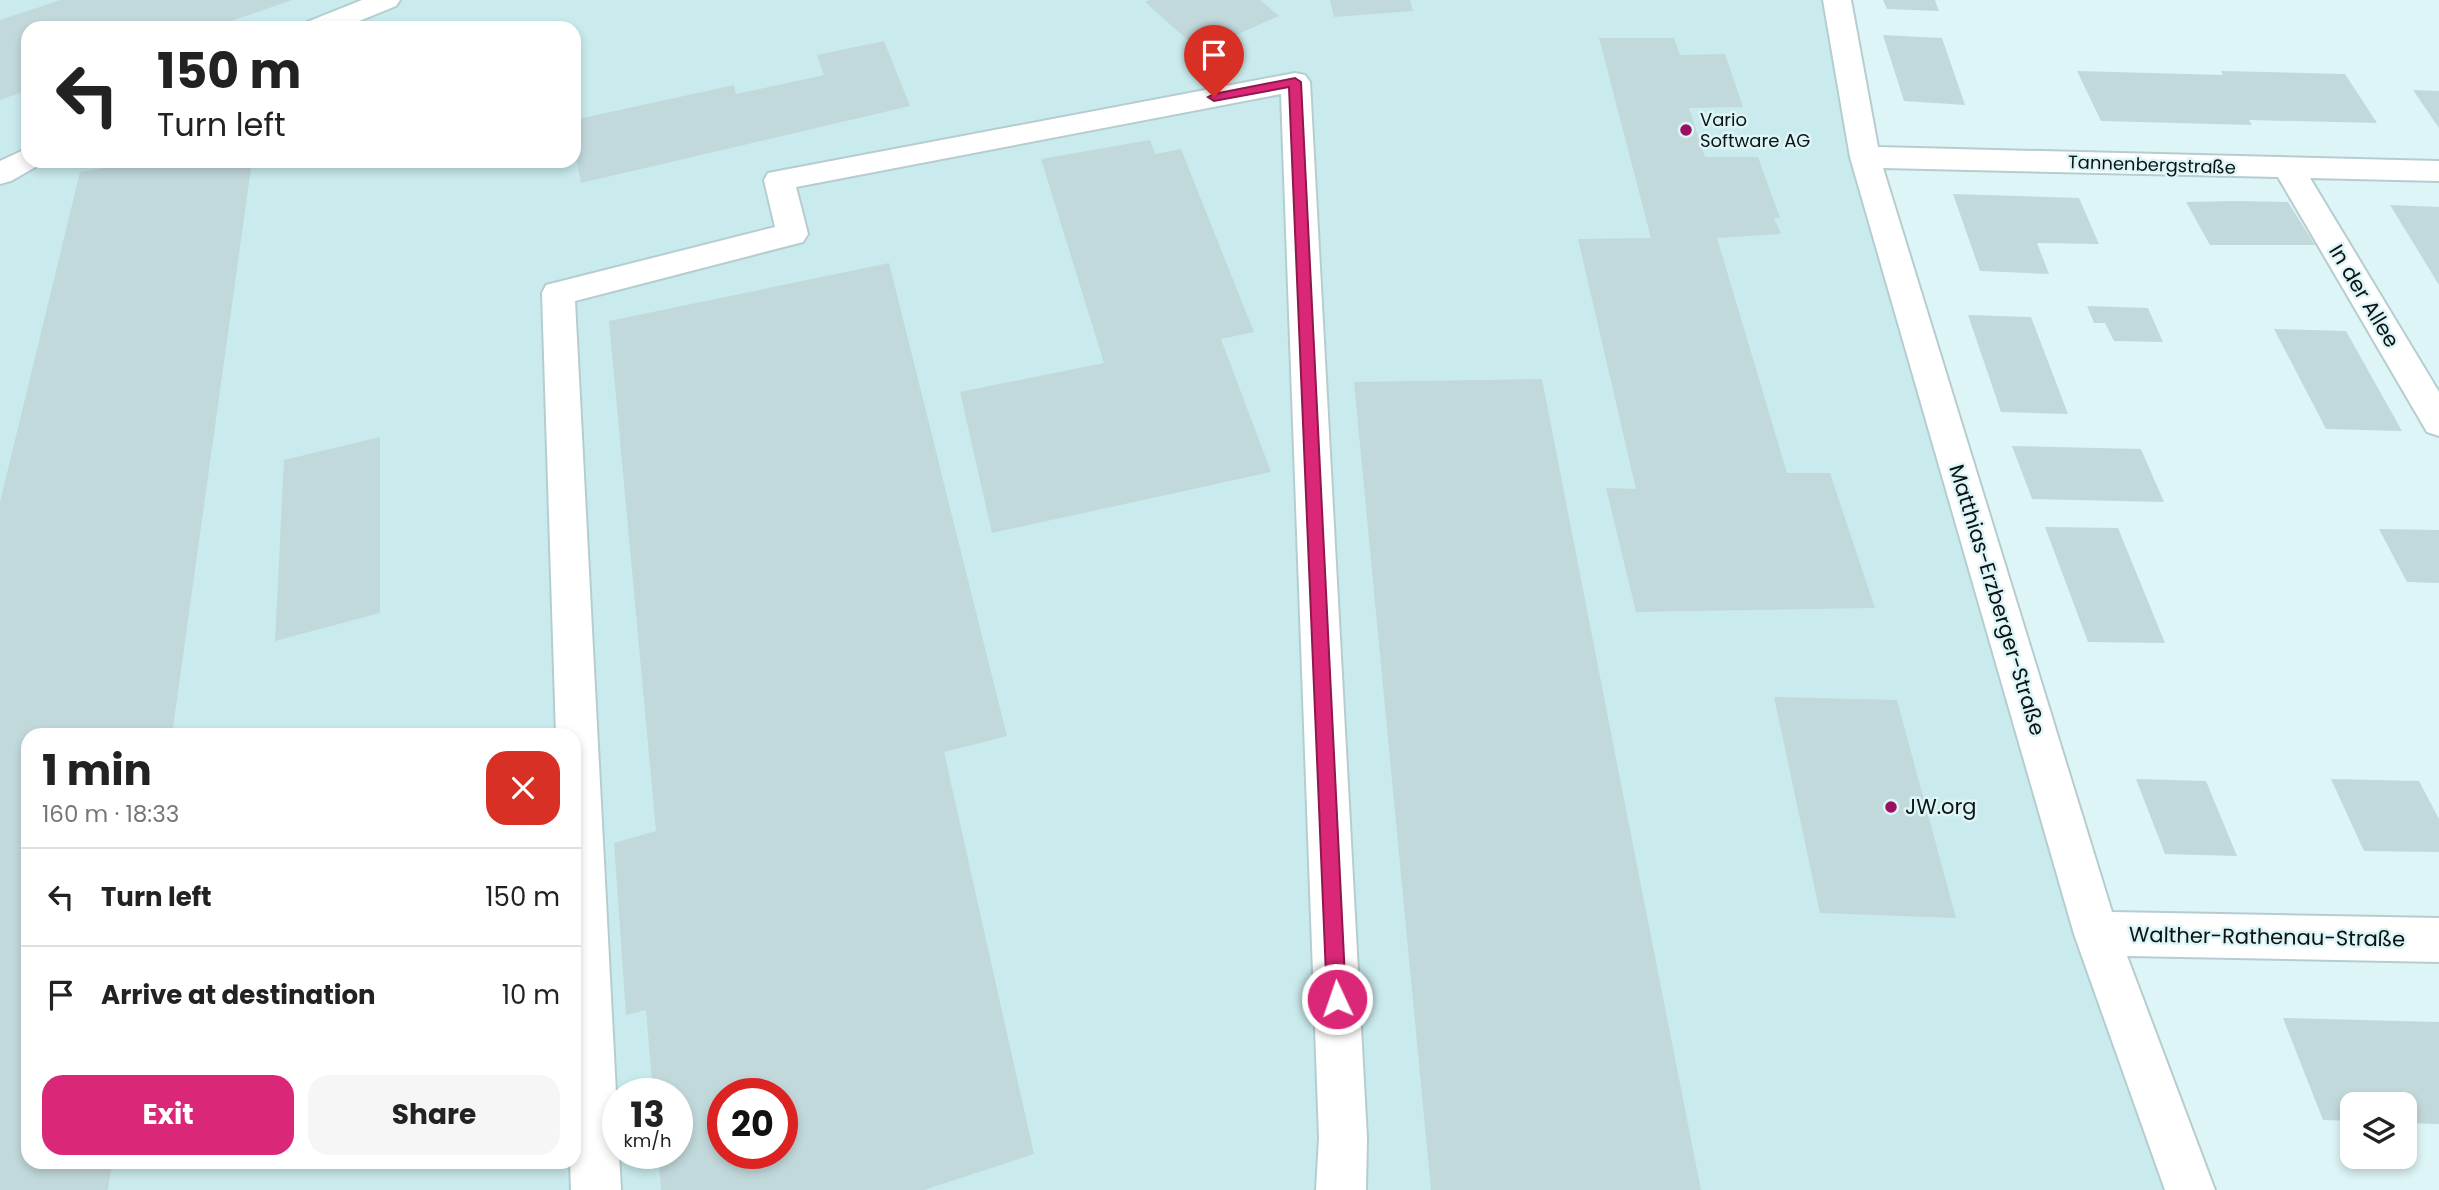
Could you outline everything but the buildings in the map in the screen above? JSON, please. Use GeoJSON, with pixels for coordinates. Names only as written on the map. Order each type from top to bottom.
{"type":"FeatureCollection","features":[{"type":"Feature","properties":{"kind":"street"},"geometry":{"type":"LineString","coordinates":[[334,21],[386,0]]}},
{"type":"Feature","properties":{"kind":"street","name":"Matthias-Erzberger-Straße"},"geometry":{"type":"LineString","coordinates":[[1837,0],[1865,157],[2096,934],[2190,1190]]}},
{"type":"Feature","properties":{"kind":"street"},"geometry":{"type":"LineString","coordinates":[[576,728],[558,293],[792,234],[779,180],[1295,82],[1343,1138],[1341,1190]]}},
{"type":"Feature","properties":{"kind":"street","name":"Tannenbergstraße"},"geometry":{"type":"LineString","coordinates":[[1865,157],[2439,171]]}},
{"type":"Feature","properties":{"kind":"street"},"geometry":{"type":"LineString","coordinates":[[0,174],[21,162]]}},
{"type":"Feature","properties":{"kind":"street","name":"In der Allee"},"geometry":{"type":"LineString","coordinates":[[2289,169],[2439,422]]}},
{"type":"Feature","properties":{"kind":"street"},"geometry":{"type":"LineString","coordinates":[[581,836],[596,1190]]}},
{"type":"Feature","properties":{"kind":"street","name":"Walther-Rathenau-Straße"},"geometry":{"type":"LineString","coordinates":[[2096,934],[2439,940]]}},
{"type":"Feature","properties":{"kind":"shaded area"},"geometry":{"type":"Polygon","coordinates":[[[0,0],[1837,0],[1865,157],[2178,1190],[0,1190],[0,0]]]}},
{"type":"Feature","properties":{"kind":"place","name":"Vario Software AG"},"geometry":{"type":"Point","coordinates":[1686,130]}},
{"type":"Feature","properties":{"kind":"place","name":"JW.org"},"geometry":{"type":"Point","coordinates":[1891,807]}},
{"type":"Feature","properties":{"kind":"route"},"geometry":{"type":"LineString","coordinates":[[1214,97],[1295,82],[1337,999]]}}]}
